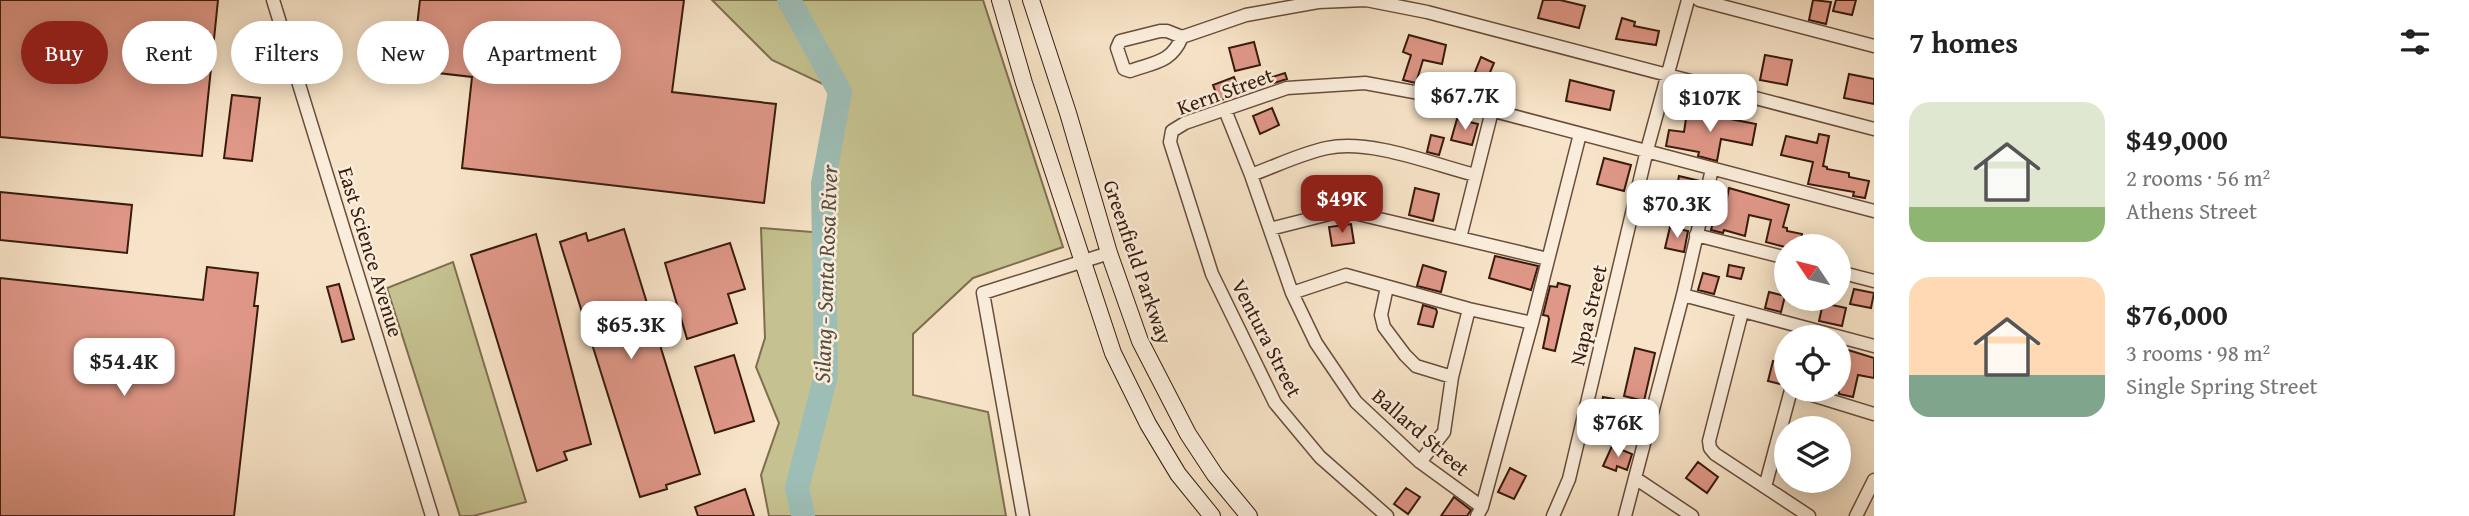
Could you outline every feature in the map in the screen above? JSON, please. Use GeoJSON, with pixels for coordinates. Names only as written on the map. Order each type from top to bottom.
{"type":"FeatureCollection","features":[{"type":"Feature","properties":{"kind":"main road"},"geometry":{"type":"LineString","coordinates":[[1000,0],[1024,83],[1113,353],[1148,424],[1178,474],[1212,516]]}},
{"type":"Feature","properties":{"kind":"main road","name":"Greenfield Parkway"},"geometry":{"type":"LineString","coordinates":[[1031,0],[1109,253],[1140,341],[1188,434],[1215,475],[1249,516]]}},
{"type":"Feature","properties":{"kind":"street","name":"East Science Avenue"},"geometry":{"type":"LineString","coordinates":[[273,0],[432,516]]}},
{"type":"Feature","properties":{"kind":"street"},"geometry":{"type":"LineString","coordinates":[[1182,37],[1176,52],[1170,57],[1130,71],[1124,69],[1117,48],[1120,41],[1160,30],[1182,37],[1246,15],[1318,1],[1366,0],[1427,12],[1874,129]]}},
{"type":"Feature","properties":{"kind":"street","name":"Napa Street"},"geometry":{"type":"LineString","coordinates":[[1553,516],[1569,479],[1647,150],[1688,0]]}},
{"type":"Feature","properties":{"kind":"street"},"geometry":{"type":"LineString","coordinates":[[1699,0],[1874,46]]}},
{"type":"Feature","properties":{"kind":"street"},"geometry":{"type":"LineString","coordinates":[[1755,13],[1759,0]]}},
{"type":"Feature","properties":{"kind":"street","name":"Kern Street"},"geometry":{"type":"LineString","coordinates":[[1170,142],[1172,131],[1185,123],[1287,88],[1364,83],[1441,97],[1874,211]]}},
{"type":"Feature","properties":{"kind":"street","name":"Ballard Street"},"geometry":{"type":"LineString","coordinates":[[1225,110],[1292,293],[1316,343],[1356,402],[1420,462],[1479,511]]}},
{"type":"Feature","properties":{"kind":"street"},"geometry":{"type":"LineString","coordinates":[[1460,238],[1492,111]]}},
{"type":"Feature","properties":{"kind":"street"},"geometry":{"type":"LineString","coordinates":[[1479,511],[1532,323],[1580,134]]}},
{"type":"Feature","properties":{"kind":"street","name":"Ventura Street"},"geometry":{"type":"LineString","coordinates":[[1170,142],[1212,274],[1275,403],[1320,457],[1387,516]]}},
{"type":"Feature","properties":{"kind":"street"},"geometry":{"type":"LineString","coordinates":[[1251,175],[1328,148],[1357,146],[1475,175]]}},
{"type":"Feature","properties":{"kind":"street"},"geometry":{"type":"LineString","coordinates":[[1625,516],[1683,295],[1712,169]]}},
{"type":"Feature","properties":{"kind":"street"},"geometry":{"type":"LineString","coordinates":[[1270,229],[1337,212],[1353,213],[1548,259]]}},
{"type":"Feature","properties":{"kind":"street"},"geometry":{"type":"LineString","coordinates":[[1696,235],[1774,255]]}},
{"type":"Feature","properties":{"kind":"street"},"geometry":{"type":"LineString","coordinates":[[1023,516],[983,293],[1109,253]]}},
{"type":"Feature","properties":{"kind":"street"},"geometry":{"type":"LineString","coordinates":[[1292,293],[1346,275],[1469,309],[1532,323]]}},
{"type":"Feature","properties":{"kind":"street"},"geometry":{"type":"LineString","coordinates":[[1852,275],[1874,281]]}},
{"type":"Feature","properties":{"kind":"street"},"geometry":{"type":"LineString","coordinates":[[1387,287],[1381,314],[1384,327],[1416,366],[1452,377]]}},
{"type":"Feature","properties":{"kind":"street"},"geometry":{"type":"LineString","coordinates":[[1683,295],[1780,325]]}},
{"type":"Feature","properties":{"kind":"street"},"geometry":{"type":"LineString","coordinates":[[1420,462],[1444,432],[1452,377],[1469,309]]}},
{"type":"Feature","properties":{"kind":"street"},"geometry":{"type":"LineString","coordinates":[[1742,312],[1709,441],[1710,448],[1715,454],[1809,516]]}},
{"type":"Feature","properties":{"kind":"street"},"geometry":{"type":"LineString","coordinates":[[1851,342],[1874,346]]}},
{"type":"Feature","properties":{"kind":"street"},"geometry":{"type":"LineString","coordinates":[[1765,487],[1790,402]]}},
{"type":"Feature","properties":{"kind":"street"},"geometry":{"type":"LineString","coordinates":[[1834,402],[1874,414]]}},
{"type":"Feature","properties":{"kind":"street"},"geometry":{"type":"LineString","coordinates":[[1635,478],[1692,516]]}},
{"type":"Feature","properties":{"kind":"street"},"geometry":{"type":"LineString","coordinates":[[1856,516],[1874,480]]}},
{"type":"Feature","properties":{"kind":"shaded area"},"geometry":{"type":"Polygon","coordinates":[[[712,0],[983,0],[1063,247],[973,278],[913,334],[913,395],[988,412],[1006,516],[769,516],[761,475],[779,423],[756,367],[765,338],[761,228],[824,233],[823,184],[840,92],[772,60],[712,0]]]}},
{"type":"Feature","properties":{"kind":"shaded area"},"geometry":{"type":"Polygon","coordinates":[[[453,262],[526,502],[473,516],[460,516],[387,288],[453,262]]]}},
{"type":"Feature","properties":{"kind":"building"},"geometry":{"type":"Polygon","coordinates":[[[0,0],[218,0],[216,21],[122,21],[122,84],[209,84],[202,156],[0,137],[0,0]]]}},
{"type":"Feature","properties":{"kind":"building"},"geometry":{"type":"Polygon","coordinates":[[[420,0],[684,0],[672,92],[776,104],[764,203],[462,168],[471,84],[621,84],[621,21],[463,21],[463,76],[449,74],[449,21],[418,21],[420,0]]]}},
{"type":"Feature","properties":{"kind":"building"},"geometry":{"type":"Polygon","coordinates":[[[1543,0],[1560,0],[1585,6],[1579,28],[1538,18],[1543,0]]]}},
{"type":"Feature","properties":{"kind":"building"},"geometry":{"type":"Polygon","coordinates":[[[1813,0],[1831,2],[1826,24],[1809,20],[1813,0]]]}},
{"type":"Feature","properties":{"kind":"building"},"geometry":{"type":"Polygon","coordinates":[[[1836,0],[1856,0],[1852,15],[1833,11],[1836,0]]]}},
{"type":"Feature","properties":{"kind":"building"},"geometry":{"type":"Polygon","coordinates":[[[1622,18],[1635,22],[1634,26],[1659,31],[1656,45],[1616,39],[1622,18]]]}},
{"type":"Feature","properties":{"kind":"building"},"geometry":{"type":"Polygon","coordinates":[[[1409,35],[1446,45],[1442,64],[1423,60],[1416,83],[1403,80],[1411,55],[1403,52],[1409,35]]]}},
{"type":"Feature","properties":{"kind":"building"},"geometry":{"type":"Polygon","coordinates":[[[1254,42],[1260,65],[1235,71],[1229,48],[1254,42]]]}},
{"type":"Feature","properties":{"kind":"building"},"geometry":{"type":"Polygon","coordinates":[[[1765,55],[1792,60],[1787,85],[1760,80],[1765,55]]]}},
{"type":"Feature","properties":{"kind":"building"},"geometry":{"type":"Polygon","coordinates":[[[1481,57],[1494,63],[1488,77],[1475,72],[1481,57]]]}},
{"type":"Feature","properties":{"kind":"building"},"geometry":{"type":"Polygon","coordinates":[[[1285,73],[1287,79],[1271,84],[1269,78],[1285,73]]]}},
{"type":"Feature","properties":{"kind":"building"},"geometry":{"type":"Polygon","coordinates":[[[1849,74],[1874,79],[1874,104],[1844,98],[1849,74]]]}},
{"type":"Feature","properties":{"kind":"building"},"geometry":{"type":"Polygon","coordinates":[[[1452,76],[1468,78],[1465,94],[1449,90],[1452,76]]]}},
{"type":"Feature","properties":{"kind":"building"},"geometry":{"type":"Polygon","coordinates":[[[1234,77],[1240,93],[1219,101],[1213,85],[1234,77]]]}},
{"type":"Feature","properties":{"kind":"building"},"geometry":{"type":"Polygon","coordinates":[[[1570,80],[1614,91],[1610,110],[1566,101],[1570,80]]]}},
{"type":"Feature","properties":{"kind":"building"},"geometry":{"type":"Polygon","coordinates":[[[232,95],[260,98],[252,161],[224,158],[232,95]]]}},
{"type":"Feature","properties":{"kind":"building"},"geometry":{"type":"Polygon","coordinates":[[[1272,108],[1279,125],[1260,134],[1253,116],[1272,108]]]}},
{"type":"Feature","properties":{"kind":"building"},"geometry":{"type":"Polygon","coordinates":[[[1687,112],[1713,115],[1714,112],[1731,116],[1730,119],[1756,124],[1752,145],[1721,139],[1717,161],[1698,156],[1699,152],[1666,146],[1669,130],[1684,132],[1687,112]]]}},
{"type":"Feature","properties":{"kind":"building"},"geometry":{"type":"Polygon","coordinates":[[[1457,119],[1478,124],[1472,145],[1451,140],[1457,119]]]}},
{"type":"Feature","properties":{"kind":"building"},"geometry":{"type":"Polygon","coordinates":[[[1819,134],[1829,136],[1823,166],[1849,173],[1849,177],[1869,181],[1865,198],[1853,196],[1854,192],[1808,184],[1813,162],[1781,155],[1786,136],[1817,143],[1819,134]]]}},
{"type":"Feature","properties":{"kind":"building"},"geometry":{"type":"Polygon","coordinates":[[[1431,135],[1444,138],[1439,155],[1427,152],[1431,135]]]}},
{"type":"Feature","properties":{"kind":"building"},"geometry":{"type":"Polygon","coordinates":[[[1604,158],[1631,165],[1624,191],[1597,184],[1604,158]]]}},
{"type":"Feature","properties":{"kind":"building"},"geometry":{"type":"Polygon","coordinates":[[[1679,176],[1700,181],[1696,200],[1675,196],[1679,176]]]}},
{"type":"Feature","properties":{"kind":"building"},"geometry":{"type":"Polygon","coordinates":[[[1415,188],[1439,194],[1433,221],[1409,215],[1415,188]]]}},
{"type":"Feature","properties":{"kind":"building"},"geometry":{"type":"Polygon","coordinates":[[[1729,188],[1789,205],[1783,227],[1787,228],[1787,231],[1802,234],[1774,234],[1774,244],[1766,242],[1771,220],[1749,215],[1745,236],[1724,230],[1723,233],[1711,230],[1716,211],[1724,213],[1729,188]]]}},
{"type":"Feature","properties":{"kind":"building"},"geometry":{"type":"Polygon","coordinates":[[[0,192],[132,205],[127,253],[0,240],[0,192]]]}},
{"type":"Feature","properties":{"kind":"building"},"geometry":{"type":"Polygon","coordinates":[[[1650,198],[1673,204],[1668,224],[1645,218],[1650,198]]]}},
{"type":"Feature","properties":{"kind":"building"},"geometry":{"type":"Polygon","coordinates":[[[1351,224],[1354,243],[1332,246],[1329,227],[1351,224]]]}},
{"type":"Feature","properties":{"kind":"building"},"geometry":{"type":"Polygon","coordinates":[[[1670,227],[1688,231],[1684,252],[1665,248],[1670,227]]]}},
{"type":"Feature","properties":{"kind":"building"},"geometry":{"type":"Polygon","coordinates":[[[624,229],[700,474],[666,485],[667,489],[640,497],[560,242],[586,233],[588,241],[624,229]]]}},
{"type":"Feature","properties":{"kind":"building"},"geometry":{"type":"Polygon","coordinates":[[[536,234],[591,444],[564,452],[567,460],[537,471],[471,255],[536,234]]]}},
{"type":"Feature","properties":{"kind":"building"},"geometry":{"type":"Polygon","coordinates":[[[730,243],[745,289],[728,294],[737,323],[687,339],[665,263],[730,243]]]}},
{"type":"Feature","properties":{"kind":"building"},"geometry":{"type":"Polygon","coordinates":[[[1495,256],[1538,266],[1531,290],[1489,278],[1495,256]]]}},
{"type":"Feature","properties":{"kind":"building"},"geometry":{"type":"Polygon","coordinates":[[[1423,265],[1446,272],[1441,292],[1417,286],[1423,265]]]}},
{"type":"Feature","properties":{"kind":"building"},"geometry":{"type":"Polygon","coordinates":[[[1729,265],[1744,268],[1741,279],[1727,276],[1729,265]]]}},
{"type":"Feature","properties":{"kind":"building"},"geometry":{"type":"Polygon","coordinates":[[[207,267],[258,273],[254,306],[258,306],[234,516],[0,516],[0,278],[203,300],[207,267]]]}},
{"type":"Feature","properties":{"kind":"building"},"geometry":{"type":"Polygon","coordinates":[[[1703,273],[1719,277],[1714,294],[1698,290],[1703,273]]]}},
{"type":"Feature","properties":{"kind":"building"},"geometry":{"type":"Polygon","coordinates":[[[1558,283],[1570,286],[1555,351],[1543,348],[1549,319],[1543,315],[1550,286],[1557,287],[1558,283]]]}},
{"type":"Feature","properties":{"kind":"building"},"geometry":{"type":"Polygon","coordinates":[[[339,284],[354,339],[342,342],[327,287],[339,284]]]}},
{"type":"Feature","properties":{"kind":"building"},"geometry":{"type":"Polygon","coordinates":[[[1854,289],[1874,293],[1871,308],[1852,304],[1854,289]]]}},
{"type":"Feature","properties":{"kind":"building"},"geometry":{"type":"Polygon","coordinates":[[[1769,292],[1774,293],[1774,310],[1765,308],[1769,292]]]}},
{"type":"Feature","properties":{"kind":"building"},"geometry":{"type":"Polygon","coordinates":[[[1423,305],[1436,309],[1433,327],[1418,324],[1423,305]]]}},
{"type":"Feature","properties":{"kind":"building"},"geometry":{"type":"Polygon","coordinates":[[[1821,312],[1845,312],[1842,325],[1819,321],[1821,312]]]}},
{"type":"Feature","properties":{"kind":"building"},"geometry":{"type":"Polygon","coordinates":[[[1635,348],[1655,353],[1644,401],[1624,396],[1635,348]]]}},
{"type":"Feature","properties":{"kind":"building"},"geometry":{"type":"Polygon","coordinates":[[[1851,351],[1874,358],[1874,378],[1858,375],[1853,397],[1851,351]]]}},
{"type":"Feature","properties":{"kind":"building"},"geometry":{"type":"Polygon","coordinates":[[[734,355],[754,421],[715,433],[695,367],[734,355]]]}},
{"type":"Feature","properties":{"kind":"building"},"geometry":{"type":"Polygon","coordinates":[[[1773,361],[1774,361],[1774,382],[1768,381],[1773,361]]]}},
{"type":"Feature","properties":{"kind":"building"},"geometry":{"type":"Polygon","coordinates":[[[1603,397],[1614,399],[1612,414],[1600,412],[1603,397]]]}},
{"type":"Feature","properties":{"kind":"building"},"geometry":{"type":"Polygon","coordinates":[[[1612,446],[1632,454],[1627,470],[1617,466],[1616,471],[1603,466],[1612,446]]]}},
{"type":"Feature","properties":{"kind":"building"},"geometry":{"type":"Polygon","coordinates":[[[1698,462],[1718,477],[1707,493],[1686,478],[1698,462]]]}},
{"type":"Feature","properties":{"kind":"building"},"geometry":{"type":"Polygon","coordinates":[[[1510,468],[1526,476],[1514,499],[1498,492],[1510,468]]]}},
{"type":"Feature","properties":{"kind":"building"},"geometry":{"type":"Polygon","coordinates":[[[1406,488],[1420,497],[1408,514],[1394,504],[1406,488]]]}},
{"type":"Feature","properties":{"kind":"building"},"geometry":{"type":"Polygon","coordinates":[[[745,489],[754,516],[698,516],[695,507],[745,489]]]}},
{"type":"Feature","properties":{"kind":"building"},"geometry":{"type":"Polygon","coordinates":[[[1454,497],[1471,510],[1467,516],[1441,516],[1454,497]]]}},
{"type":"Feature","properties":{"kind":"waterway","name":"Silang - Santa Rosa River"},"geometry":{"type":"LineString","coordinates":[[789,0],[840,92],[823,184],[826,375],[797,488],[803,516]]}}]}
